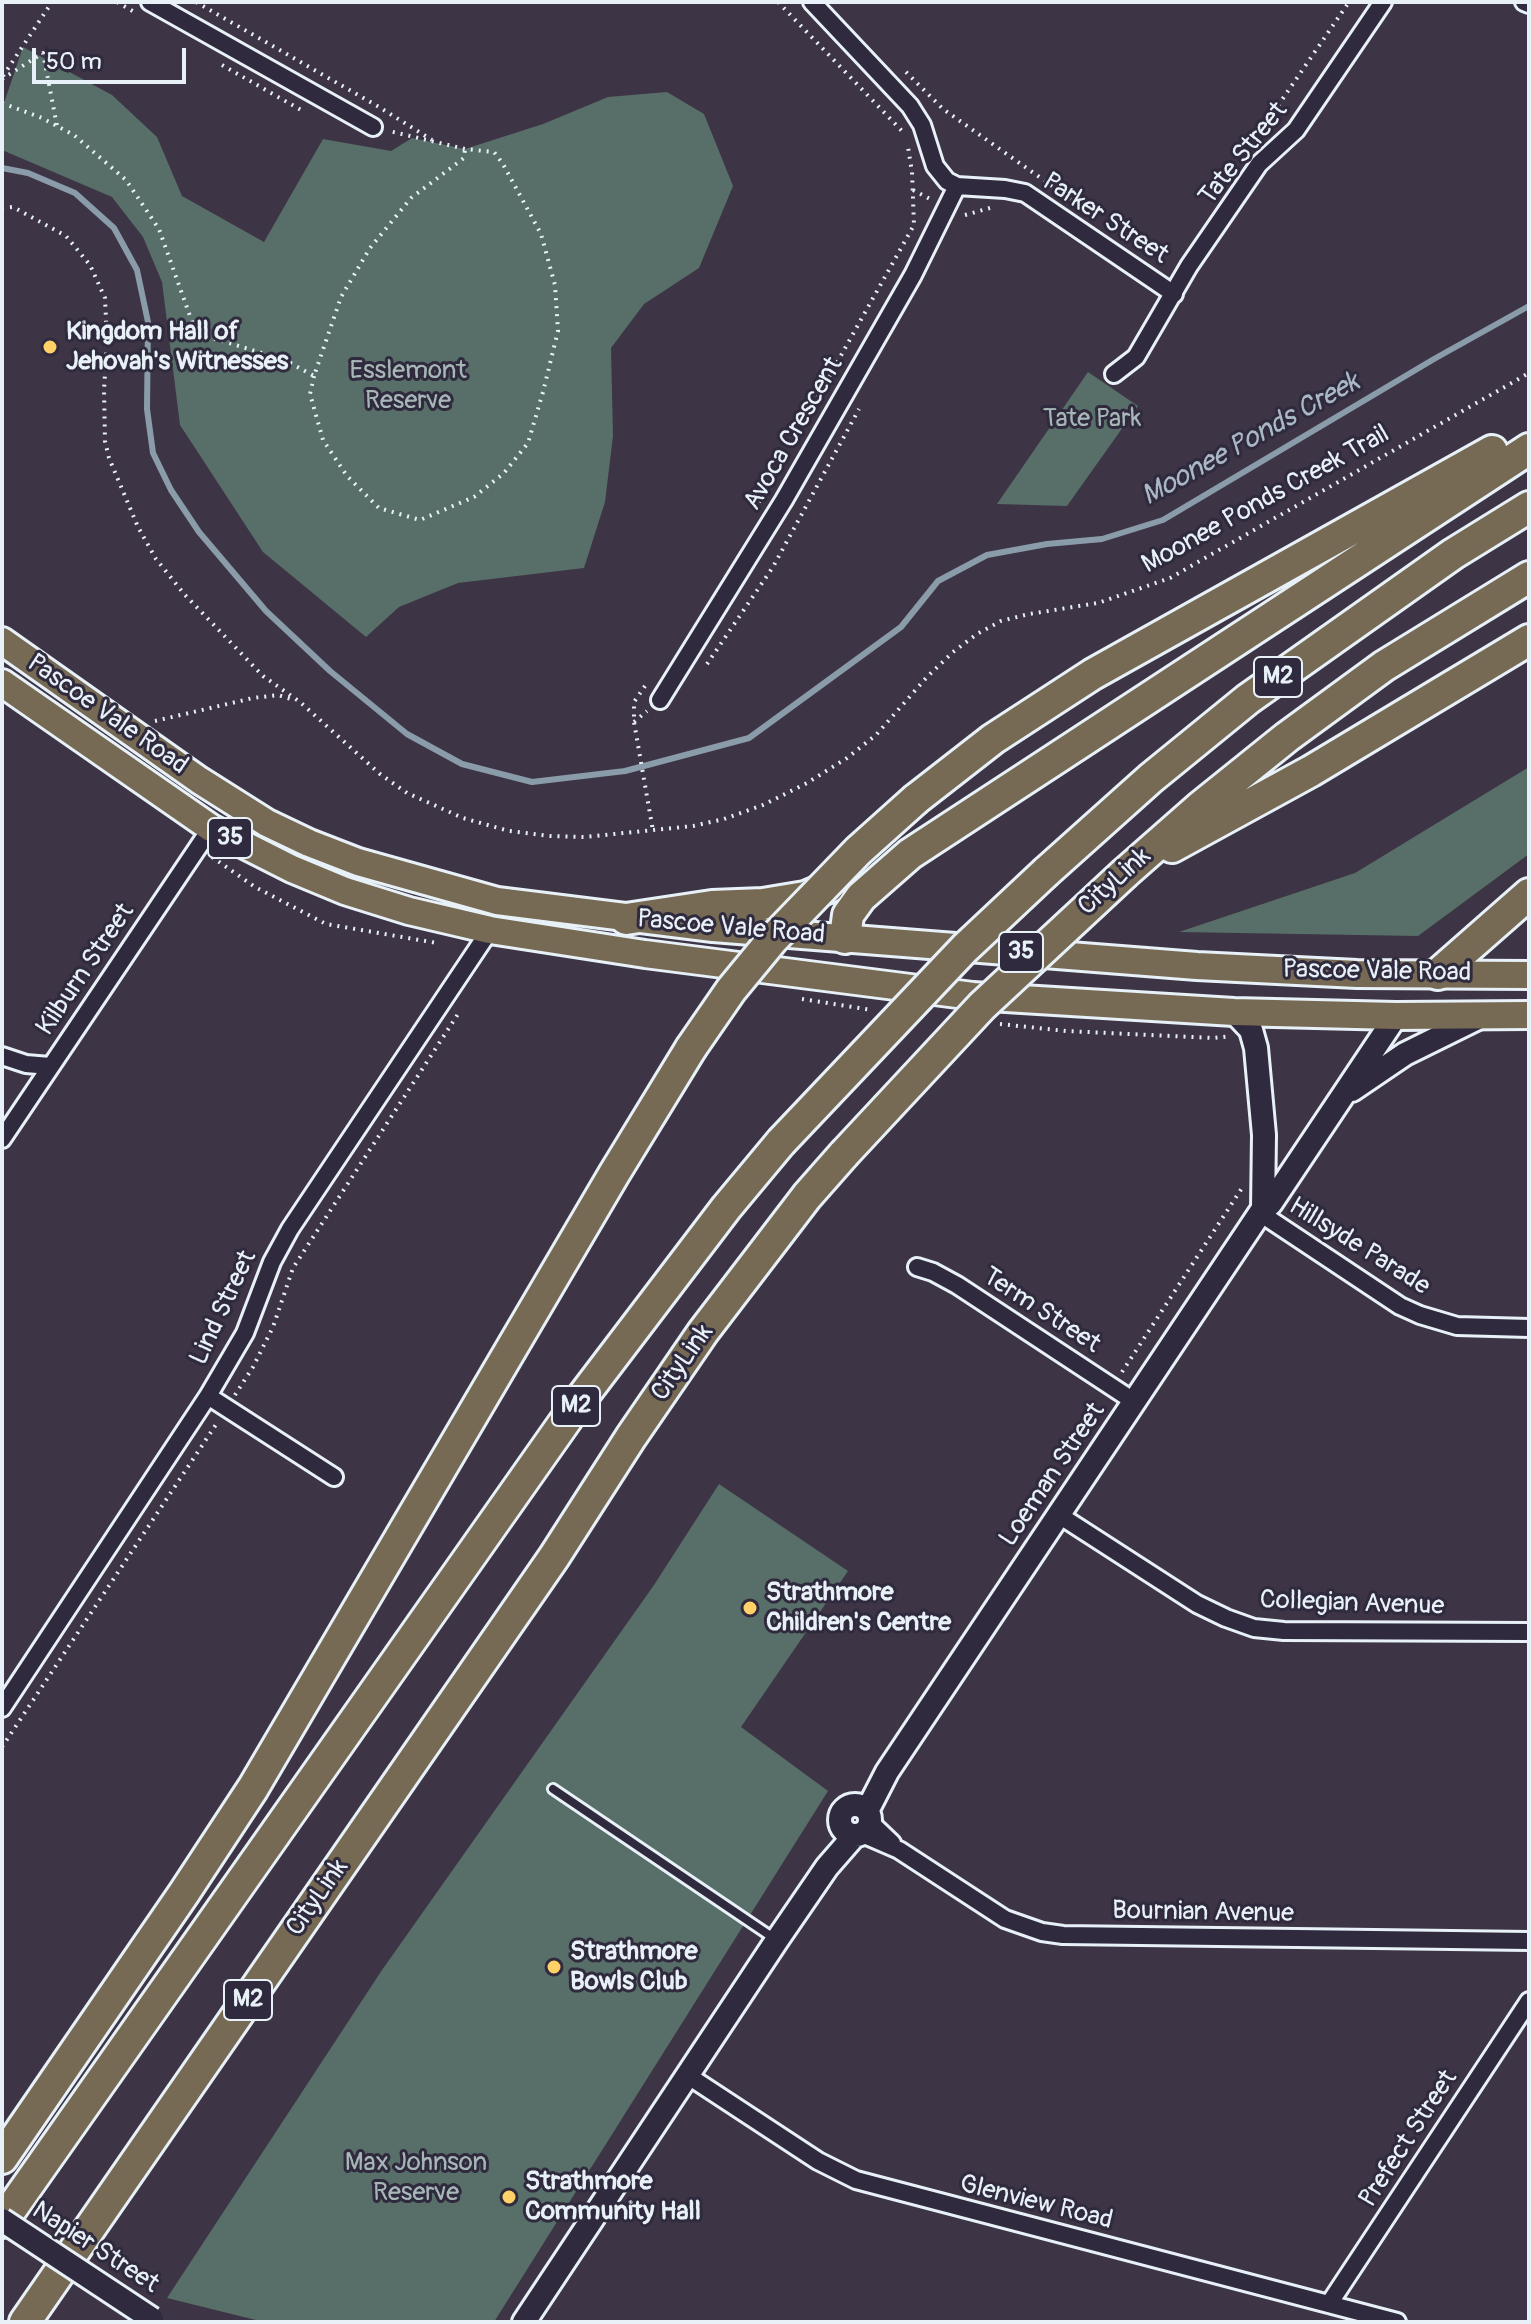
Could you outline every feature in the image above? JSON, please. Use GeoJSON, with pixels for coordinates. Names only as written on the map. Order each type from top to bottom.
{"type":"FeatureCollection","features":[{"type":"Feature","properties":{"kind":"highway"},"geometry":{"type":"LineString","coordinates":[[2,2158],[253,1788],[691,1048],[731,990],[773,939],[858,851],[916,799],[1012,725],[1093,674],[1529,432]]}},
{"type":"Feature","properties":{"kind":"highway"},"geometry":{"type":"LineString","coordinates":[[845,938],[848,915],[861,897],[910,854],[1529,449]]}},
{"type":"Feature","properties":{"kind":"highway","name":"CityLink"},"geometry":{"type":"LineString","coordinates":[[2,2221],[580,1400],[726,1208],[781,1142],[965,948],[1151,778],[1248,699],[1453,554],[1529,507]]}},
{"type":"Feature","properties":{"kind":"highway","name":"CityLink"},"geometry":{"type":"LineString","coordinates":[[25,2322],[554,1557],[703,1332],[807,1196],[982,1006],[1200,807],[1287,737],[1384,666],[1529,577]]}},
{"type":"Feature","properties":{"kind":"highway"},"geometry":{"type":"LineString","coordinates":[[1125,873],[1311,771],[1529,640]]}},
{"type":"Feature","properties":{"kind":"highway"},"geometry":{"type":"LineString","coordinates":[[626,919],[712,906],[763,904],[805,897],[910,854]]}},
{"type":"Feature","properties":{"kind":"highway"},"geometry":{"type":"LineString","coordinates":[[1438,974],[1529,894]]}},
{"type":"Feature","properties":{"kind":"main road","name":"Pascoe Vale Road"},"geometry":{"type":"LineString","coordinates":[[2,641],[199,780],[267,823],[358,862],[497,901],[626,919],[1197,966],[1357,974],[1529,975]]}},
{"type":"Feature","properties":{"kind":"main road","name":"Pascoe Vale Road"},"geometry":{"type":"LineString","coordinates":[[2,683],[211,828],[292,869],[345,891],[409,911],[490,930],[863,983],[1237,1024],[1396,1016],[1529,1015]]}},
{"type":"Feature","properties":{"kind":"main road"},"geometry":{"type":"LineString","coordinates":[[845,938],[863,983]]}},
{"type":"Feature","properties":{"kind":"main road"},"geometry":{"type":"LineString","coordinates":[[1396,1016],[1438,974]]}},
{"type":"Feature","properties":{"kind":"street"},"geometry":{"type":"LineString","coordinates":[[150,2],[373,127]]}},
{"type":"Feature","properties":{"kind":"street"},"geometry":{"type":"LineString","coordinates":[[812,2],[910,106],[922,125],[935,166],[947,181],[957,186]]}},
{"type":"Feature","properties":{"kind":"street","name":"Tate Street"},"geometry":{"type":"LineString","coordinates":[[1114,374],[1136,357],[1189,266],[1259,164],[1296,130],[1383,2]]}},
{"type":"Feature","properties":{"kind":"street","name":"Parker Street"},"geometry":{"type":"LineString","coordinates":[[957,186],[1025,193],[1174,294]]}},
{"type":"Feature","properties":{"kind":"street","name":"Avoca Crescent"},"geometry":{"type":"LineString","coordinates":[[660,700],[784,500],[913,275],[957,186]]}},
{"type":"Feature","properties":{"kind":"street","name":"Kilburn Street"},"geometry":{"type":"LineString","coordinates":[[2,1139],[211,828]]}},
{"type":"Feature","properties":{"kind":"street","name":"Lind Street"},"geometry":{"type":"LineString","coordinates":[[2,1708],[208,1396],[245,1333],[272,1262],[290,1229],[490,930]]}},
{"type":"Feature","properties":{"kind":"street","name":"Loeman Street"},"geometry":{"type":"LineString","coordinates":[[524,2322],[777,1940],[859,1823],[887,1772],[1396,1016]]}},
{"type":"Feature","properties":{"kind":"street"},"geometry":{"type":"LineString","coordinates":[[1344,1095],[1405,1054],[1483,1016]]}},
{"type":"Feature","properties":{"kind":"street"},"geometry":{"type":"LineString","coordinates":[[1237,1024],[1251,1030],[1256,1048],[1264,1135],[1262,1211]]}},
{"type":"Feature","properties":{"kind":"street"},"geometry":{"type":"LineString","coordinates":[[2,1056],[26,1064],[50,1066]]}},
{"type":"Feature","properties":{"kind":"street","name":"Hillsyde Parade"},"geometry":{"type":"LineString","coordinates":[[1262,1211],[1400,1306],[1420,1315],[1457,1326],[1529,1328]]}},
{"type":"Feature","properties":{"kind":"street","name":"Term Street"},"geometry":{"type":"LineString","coordinates":[[917,1267],[957,1285],[1135,1402]]}},
{"type":"Feature","properties":{"kind":"street"},"geometry":{"type":"LineString","coordinates":[[208,1396],[334,1477]]}},
{"type":"Feature","properties":{"kind":"street","name":"Collegian Avenue"},"geometry":{"type":"LineString","coordinates":[[1059,1515],[1197,1604],[1254,1628],[1284,1631],[1529,1632]]}},
{"type":"Feature","properties":{"kind":"street","name":"Bournian Avenue"},"geometry":{"type":"LineString","coordinates":[[859,1823],[1005,1919],[1022,1927],[1063,1935],[1529,1941]]}},
{"type":"Feature","properties":{"kind":"street","name":"Prefect Street"},"geometry":{"type":"LineString","coordinates":[[1329,2304],[1529,2001]]}},
{"type":"Feature","properties":{"kind":"street","name":"Glenview Road"},"geometry":{"type":"LineString","coordinates":[[687,2075],[818,2161],[856,2180],[1397,2322]]}},
{"type":"Feature","properties":{"kind":"street","name":"Napier Street"},"geometry":{"type":"LineString","coordinates":[[2,2221],[155,2321]]}},
{"type":"Feature","properties":{"kind":"lane"},"geometry":{"type":"LineString","coordinates":[[553,1789],[777,1940]]}},
{"type":"Feature","properties":{"kind":"path"},"geometry":{"type":"LineString","coordinates":[[2,78],[52,2]]}},
{"type":"Feature","properties":{"kind":"path"},"geometry":{"type":"LineString","coordinates":[[196,2],[437,143]]}},
{"type":"Feature","properties":{"kind":"path"},"geometry":{"type":"LineString","coordinates":[[748,521],[914,225],[912,172],[906,135],[778,2]]}},
{"type":"Feature","properties":{"kind":"path"},"geometry":{"type":"LineString","coordinates":[[1246,153],[1349,2]]}},
{"type":"Feature","properties":{"kind":"path"},"geometry":{"type":"LineString","coordinates":[[2,78],[43,53],[57,126]]}},
{"type":"Feature","properties":{"kind":"path"},"geometry":{"type":"LineString","coordinates":[[900,66],[943,109],[1103,222]]}},
{"type":"Feature","properties":{"kind":"path"},"geometry":{"type":"LineString","coordinates":[[2,103],[74,135],[126,180],[159,229],[196,333],[285,360],[314,376]]}},
{"type":"Feature","properties":{"kind":"path"},"geometry":{"type":"LineString","coordinates":[[373,127],[465,149],[494,152],[541,234],[555,285],[558,331],[528,443],[504,473],[474,497],[420,520],[379,508],[347,476],[323,440],[310,394],[341,297],[370,248],[411,198],[464,158],[465,149]]}},
{"type":"Feature","properties":{"kind":"path"},"geometry":{"type":"LineString","coordinates":[[963,219],[966,214],[1010,203],[1027,168]]}},
{"type":"Feature","properties":{"kind":"path","name":"Moonee Ponds Creek Trail"},"geometry":{"type":"LineString","coordinates":[[2,208],[13,207],[66,236],[90,265],[105,298],[105,441],[122,493],[156,559],[217,630],[263,676],[300,702],[380,774],[429,805],[509,831],[550,836],[585,837],[653,831],[724,819],[763,805],[807,783],[876,735],[927,677],[977,634],[1001,621],[1098,603],[1170,578],[1529,373]]}},
{"type":"Feature","properties":{"kind":"path"},"geometry":{"type":"LineString","coordinates":[[707,664],[773,567],[864,400]]}},
{"type":"Feature","properties":{"kind":"path"},"geometry":{"type":"LineString","coordinates":[[651,677],[634,702],[634,722],[653,831]]}},
{"type":"Feature","properties":{"kind":"path"},"geometry":{"type":"LineString","coordinates":[[154,721],[265,696],[278,695],[300,702]]}},
{"type":"Feature","properties":{"kind":"path"},"geometry":{"type":"LineString","coordinates":[[212,857],[255,887],[326,924],[439,944]]}},
{"type":"Feature","properties":{"kind":"path"},"geometry":{"type":"LineString","coordinates":[[790,998],[880,1011]]}},
{"type":"Feature","properties":{"kind":"path"},"geometry":{"type":"LineString","coordinates":[[988,1023],[1066,1031],[1214,1038],[1237,1024]]}},
{"type":"Feature","properties":{"kind":"path"},"geometry":{"type":"LineString","coordinates":[[1112,1387],[1244,1185]]}},
{"type":"Feature","properties":{"kind":"green space","name":"Esslemont Reserve"},"geometry":{"type":"Polygon","coordinates":[[[23,47],[112,95],[157,137],[182,196],[264,242],[323,139],[391,151],[412,138],[465,149],[543,124],[608,97],[667,92],[704,114],[733,186],[699,268],[644,304],[611,348],[613,436],[605,502],[584,568],[458,583],[399,607],[366,637],[263,552],[180,425],[162,282],[143,237],[112,197],[2,150],[2,109],[23,47]]]}},
{"type":"Feature","properties":{"kind":"green space","name":"Tate Park"},"geometry":{"type":"Polygon","coordinates":[[[1088,372],[1138,406],[1067,506],[997,504],[1088,372]]]}},
{"type":"Feature","properties":{"kind":"green space"},"geometry":{"type":"Polygon","coordinates":[[[1529,767],[1529,854],[1418,936],[1179,932],[1355,873],[1529,767]]]}},
{"type":"Feature","properties":{"kind":"green space","name":"Max Johnson Reserve"},"geometry":{"type":"Polygon","coordinates":[[[719,1484],[848,1571],[741,1727],[828,1791],[494,2322],[264,2322],[167,2298],[382,1970],[654,1585],[719,1484]]]}},
{"type":"Feature","properties":{"kind":"waterway","name":"Moonee Ponds Creek"},"geometry":{"type":"LineString","coordinates":[[2,168],[28,173],[75,193],[114,228],[137,270],[148,322],[147,409],[153,453],[171,490],[199,532],[266,611],[330,671],[407,734],[462,764],[532,782],[625,771],[749,738],[901,627],[938,581],[987,555],[1047,544],[1102,539],[1163,520],[1529,306]]}},
{"type":"Feature","properties":{"kind":"place","name":"Kingdom Hall of Jehovah's Witnesses"},"geometry":{"type":"Point","coordinates":[50,347]}},
{"type":"Feature","properties":{"kind":"place","name":"Strathmore Children's Centre"},"geometry":{"type":"Point","coordinates":[750,1608]}},
{"type":"Feature","properties":{"kind":"place","name":"Strathmore Bowls Club"},"geometry":{"type":"Point","coordinates":[554,1967]}},
{"type":"Feature","properties":{"kind":"place","name":"Strathmore Community Hall"},"geometry":{"type":"Point","coordinates":[509,2197]}}]}
